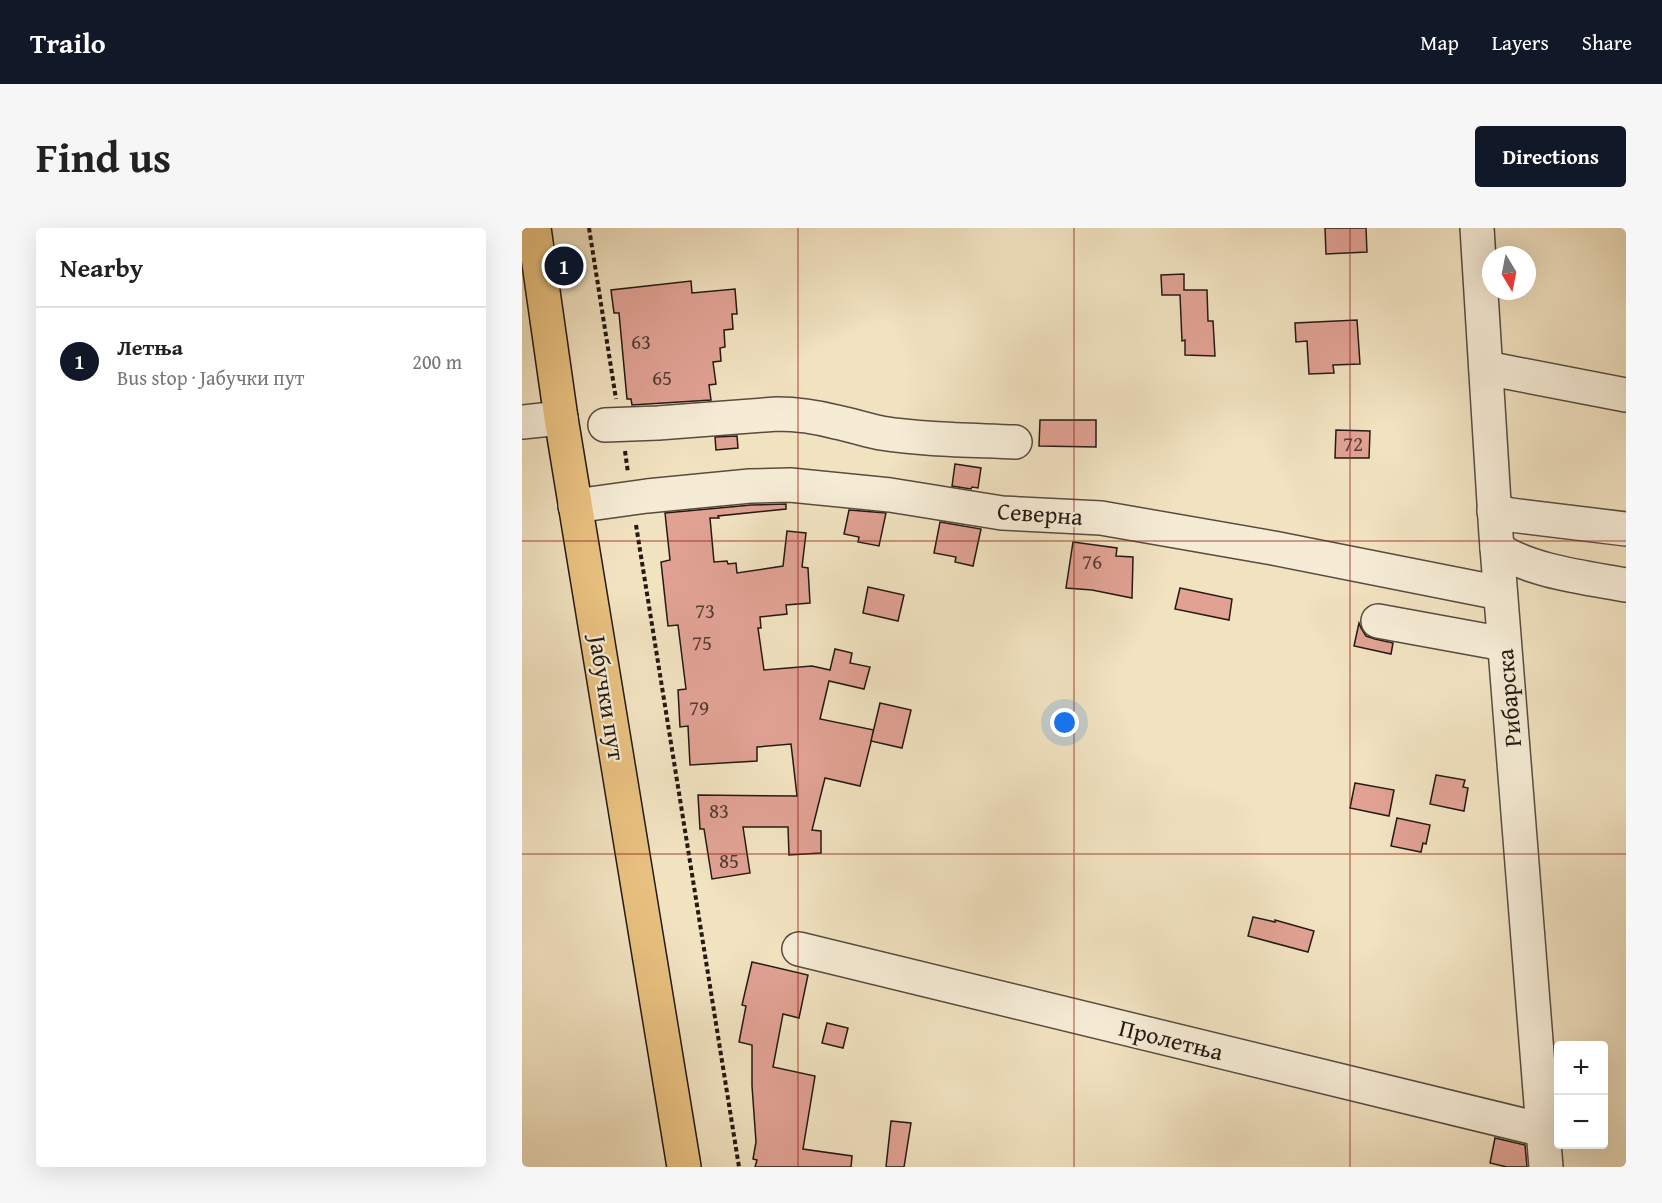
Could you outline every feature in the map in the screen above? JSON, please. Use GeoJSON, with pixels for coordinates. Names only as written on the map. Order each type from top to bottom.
{"type":"FeatureCollection","features":[{"type":"Feature","properties":{"kind":"main road","name":"Јабучки пут"},"geometry":{"type":"LineString","coordinates":[[534,228],[575,506],[684,1167]]}},
{"type":"Feature","properties":{"kind":"street","name":"Рибарска"},"geometry":{"type":"LineString","coordinates":[[1477,228],[1494,511],[1546,1167]]}},
{"type":"Feature","properties":{"kind":"street"},"geometry":{"type":"LineString","coordinates":[[1486,368],[1626,394]]}},
{"type":"Feature","properties":{"kind":"street"},"geometry":{"type":"LineString","coordinates":[[613,425],[796,414],[883,433],[937,439],[1015,442]]}},
{"type":"Feature","properties":{"kind":"street"},"geometry":{"type":"LineString","coordinates":[[522,422],[561,418]]}},
{"type":"Feature","properties":{"kind":"street","name":"Северна"},"geometry":{"type":"LineString","coordinates":[[575,506],[777,484],[879,494],[1002,513],[1101,518],[1273,548],[1500,592]]}},
{"type":"Feature","properties":{"kind":"street"},"geometry":{"type":"LineString","coordinates":[[1494,511],[1626,529]]}},
{"type":"Feature","properties":{"kind":"street"},"geometry":{"type":"LineString","coordinates":[[1497,548],[1507,556],[1527,564],[1626,585]]}},
{"type":"Feature","properties":{"kind":"street"},"geometry":{"type":"LineString","coordinates":[[1378,621],[1504,644]]}},
{"type":"Feature","properties":{"kind":"street","name":"Пролетња"},"geometry":{"type":"LineString","coordinates":[[800,949],[1543,1130]]}},
{"type":"Feature","properties":{"kind":"path"},"geometry":{"type":"LineString","coordinates":[[589,228],[613,425],[632,499],[739,1167]]}},
{"type":"Feature","properties":{"kind":"building"},"geometry":{"type":"Polygon","coordinates":[[[1325,228],[1366,228],[1367,252],[1326,254],[1325,228]]]}},
{"type":"Feature","properties":{"kind":"building"},"geometry":{"type":"Polygon","coordinates":[[[1184,274],[1184,290],[1207,290],[1208,321],[1213,321],[1215,356],[1185,355],[1185,340],[1182,341],[1180,295],[1162,295],[1161,275],[1184,274]]]}},
{"type":"Feature","properties":{"kind":"building"},"geometry":{"type":"Polygon","coordinates":[[[691,281],[692,293],[735,289],[737,314],[732,314],[733,329],[724,330],[725,347],[720,348],[721,361],[713,362],[716,384],[709,385],[711,400],[632,405],[631,399],[627,399],[619,313],[614,313],[611,290],[691,281]]]}},
{"type":"Feature","properties":{"kind":"building"},"geometry":{"type":"Polygon","coordinates":[[[1357,320],[1360,364],[1333,365],[1334,373],[1309,374],[1307,341],[1296,342],[1295,323],[1357,320]]]}},
{"type":"Feature","properties":{"kind":"building"},"geometry":{"type":"Polygon","coordinates":[[[1040,420],[1096,420],[1096,447],[1039,446],[1040,420]]]}},
{"type":"Feature","properties":{"kind":"building"},"geometry":{"type":"Polygon","coordinates":[[[1336,430],[1370,431],[1369,458],[1335,458],[1336,430]]]}},
{"type":"Feature","properties":{"kind":"building"},"geometry":{"type":"Polygon","coordinates":[[[737,436],[738,448],[716,450],[715,437],[737,436]]]}},
{"type":"Feature","properties":{"kind":"building"},"geometry":{"type":"Polygon","coordinates":[[[955,464],[981,468],[978,488],[952,486],[955,464]]]}},
{"type":"Feature","properties":{"kind":"building"},"geometry":{"type":"Polygon","coordinates":[[[786,504],[786,509],[710,518],[714,562],[736,563],[737,573],[783,566],[787,531],[806,533],[802,567],[808,568],[810,603],[786,605],[787,614],[760,617],[761,628],[758,628],[764,670],[812,666],[830,670],[835,649],[852,653],[850,663],[870,667],[864,689],[829,681],[820,719],[874,730],[860,786],[825,778],[812,830],[821,831],[821,853],[789,855],[788,827],[743,827],[750,873],[712,879],[704,829],[700,829],[698,795],[797,796],[791,744],[757,747],[757,761],[690,765],[688,726],[680,727],[678,690],[686,689],[678,625],[668,626],[661,562],[670,560],[665,513],[786,504]]]}},
{"type":"Feature","properties":{"kind":"building"},"geometry":{"type":"Polygon","coordinates":[[[849,510],[886,513],[879,546],[858,542],[859,537],[844,534],[849,510]]]}},
{"type":"Feature","properties":{"kind":"building"},"geometry":{"type":"Polygon","coordinates":[[[940,522],[981,529],[973,566],[955,562],[956,557],[934,553],[940,522]]]}},
{"type":"Feature","properties":{"kind":"building"},"geometry":{"type":"Polygon","coordinates":[[[1073,542],[1117,548],[1116,556],[1133,557],[1132,598],[1092,590],[1066,588],[1073,542]]]}},
{"type":"Feature","properties":{"kind":"building"},"geometry":{"type":"Polygon","coordinates":[[[868,587],[904,595],[898,621],[863,613],[868,587]]]}},
{"type":"Feature","properties":{"kind":"building"},"geometry":{"type":"Polygon","coordinates":[[[1180,588],[1232,599],[1229,620],[1175,609],[1180,588]]]}},
{"type":"Feature","properties":{"kind":"building"},"geometry":{"type":"Polygon","coordinates":[[[1359,623],[1366,636],[1393,643],[1391,654],[1354,646],[1359,623]]]}},
{"type":"Feature","properties":{"kind":"building"},"geometry":{"type":"Polygon","coordinates":[[[880,703],[911,710],[902,748],[871,741],[880,703]]]}},
{"type":"Feature","properties":{"kind":"building"},"geometry":{"type":"Polygon","coordinates":[[[1436,775],[1465,780],[1463,787],[1468,788],[1464,811],[1430,804],[1436,775]]]}},
{"type":"Feature","properties":{"kind":"building"},"geometry":{"type":"Polygon","coordinates":[[[1355,783],[1394,790],[1389,816],[1350,808],[1355,783]]]}},
{"type":"Feature","properties":{"kind":"building"},"geometry":{"type":"Polygon","coordinates":[[[1397,818],[1430,825],[1426,844],[1423,843],[1421,852],[1391,846],[1397,818]]]}},
{"type":"Feature","properties":{"kind":"building"},"geometry":{"type":"Polygon","coordinates":[[[1253,917],[1275,922],[1275,920],[1314,931],[1308,952],[1248,936],[1253,917]]]}},
{"type":"Feature","properties":{"kind":"building"},"geometry":{"type":"Polygon","coordinates":[[[752,962],[808,975],[799,1018],[783,1014],[773,1067],[815,1076],[803,1149],[852,1156],[851,1167],[755,1167],[757,1160],[753,1159],[756,1142],[752,1045],[739,1042],[746,1006],[742,1005],[752,962]]]}},
{"type":"Feature","properties":{"kind":"building"},"geometry":{"type":"Polygon","coordinates":[[[827,1023],[848,1028],[843,1048],[822,1043],[827,1023]]]}},
{"type":"Feature","properties":{"kind":"building"},"geometry":{"type":"Polygon","coordinates":[[[891,1121],[911,1123],[904,1167],[886,1167],[891,1121]]]}},
{"type":"Feature","properties":{"kind":"building"},"geometry":{"type":"Polygon","coordinates":[[[1495,1138],[1525,1145],[1527,1167],[1507,1167],[1490,1163],[1495,1138]]]}},
{"type":"Feature","properties":{"kind":"place","name":"Летња"},"geometry":{"type":"Point","coordinates":[564,266]}}]}
